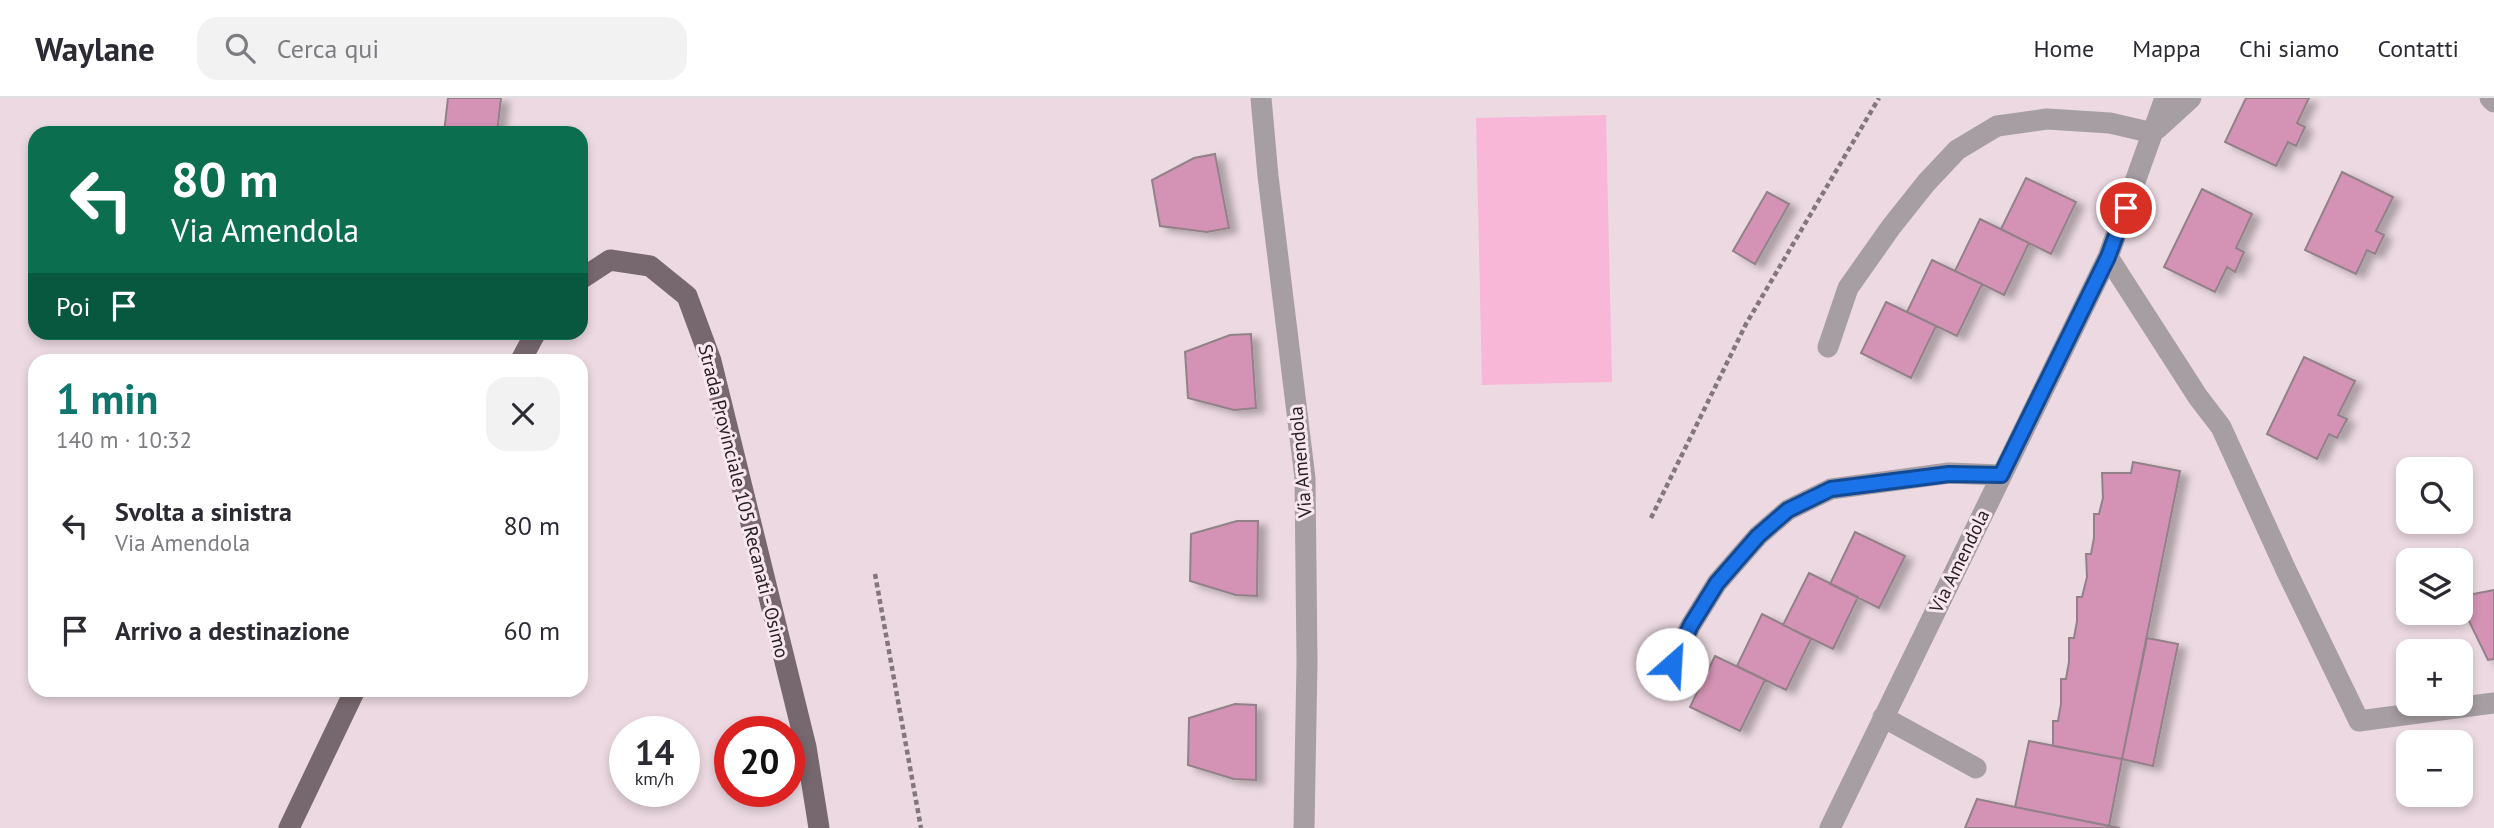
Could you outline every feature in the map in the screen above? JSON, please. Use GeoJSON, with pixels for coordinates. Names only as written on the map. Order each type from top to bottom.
{"type":"FeatureCollection","features":[{"type":"Feature","properties":{"kind":"main road","name":"Strada Provinciale 105 Recanati - Osimo"},"geometry":{"type":"LineString","coordinates":[[588,274],[610,260],[650,266],[687,296],[711,361],[806,747],[819,828]]}},
{"type":"Feature","properties":{"kind":"main road"},"geometry":{"type":"LineString","coordinates":[[289,828],[352,697]]}},
{"type":"Feature","properties":{"kind":"street","name":"Via Amendola"},"geometry":{"type":"LineString","coordinates":[[1261,98],[1305,478],[1307,662],[1304,828]]}},
{"type":"Feature","properties":{"kind":"street","name":"Via Amendola"},"geometry":{"type":"LineString","coordinates":[[2153,133],[2191,98]]}},
{"type":"Feature","properties":{"kind":"street"},"geometry":{"type":"LineString","coordinates":[[2490,98],[2494,102]]}},
{"type":"Feature","properties":{"kind":"street","name":"Via Amendola"},"geometry":{"type":"LineString","coordinates":[[1830,828],[2108,257],[2162,101]]}},
{"type":"Feature","properties":{"kind":"street"},"geometry":{"type":"LineString","coordinates":[[1828,347],[1849,288],[1891,227],[1957,150],[1997,126],[2047,119],[2110,123],[2153,133]]}},
{"type":"Feature","properties":{"kind":"street"},"geometry":{"type":"LineString","coordinates":[[2108,257],[2198,397],[2221,427],[2359,721],[2494,702]]}},
{"type":"Feature","properties":{"kind":"street"},"geometry":{"type":"LineString","coordinates":[[1672,664],[1691,625],[1717,583],[1758,536],[1788,510],[1831,489],[1949,474],[2001,475]]}},
{"type":"Feature","properties":{"kind":"street"},"geometry":{"type":"LineString","coordinates":[[1883,717],[1976,768]]}},
{"type":"Feature","properties":{"kind":"path"},"geometry":{"type":"LineString","coordinates":[[1651,518],[1746,324],[1879,98]]}},
{"type":"Feature","properties":{"kind":"path"},"geometry":{"type":"LineString","coordinates":[[876,574],[921,828]]}},
{"type":"Feature","properties":{"kind":"shaded area"},"geometry":{"type":"Polygon","coordinates":[[[1606,115],[1612,382],[1482,385],[1476,118],[1606,115]]]}},
{"type":"Feature","properties":{"kind":"building"},"geometry":{"type":"Polygon","coordinates":[[[448,98],[501,98],[498,126],[445,126],[448,98]]]}},
{"type":"Feature","properties":{"kind":"building"},"geometry":{"type":"Polygon","coordinates":[[[2246,98],[2309,98],[2297,123],[2305,127],[2296,146],[2288,142],[2276,166],[2225,142],[2246,98]]]}},
{"type":"Feature","properties":{"kind":"building"},"geometry":{"type":"Polygon","coordinates":[[[1215,154],[1229,228],[1207,232],[1160,226],[1152,180],[1194,158],[1215,154]]]}},
{"type":"Feature","properties":{"kind":"building"},"geometry":{"type":"Polygon","coordinates":[[[2342,172],[2393,197],[2376,231],[2384,235],[2375,254],[2367,250],[2356,274],[2305,250],[2342,172]]]}},
{"type":"Feature","properties":{"kind":"building"},"geometry":{"type":"Polygon","coordinates":[[[2026,178],[2076,202],[2051,254],[2001,229],[2026,178]]]}},
{"type":"Feature","properties":{"kind":"building"},"geometry":{"type":"Polygon","coordinates":[[[2202,189],[2252,214],[2236,248],[2244,252],[2235,272],[2227,267],[2215,292],[2164,267],[2202,189]]]}},
{"type":"Feature","properties":{"kind":"building"},"geometry":{"type":"Polygon","coordinates":[[[1767,192],[1789,204],[1755,264],[1733,251],[1767,192]]]}},
{"type":"Feature","properties":{"kind":"building"},"geometry":{"type":"Polygon","coordinates":[[[1980,219],[2029,243],[2004,295],[1955,271],[1980,219]]]}},
{"type":"Feature","properties":{"kind":"building"},"geometry":{"type":"Polygon","coordinates":[[[1932,260],[1982,284],[1957,336],[1907,312],[1932,260]]]}},
{"type":"Feature","properties":{"kind":"building"},"geometry":{"type":"Polygon","coordinates":[[[1886,302],[1936,326],[1911,378],[1861,353],[1886,302]]]}},
{"type":"Feature","properties":{"kind":"building"},"geometry":{"type":"Polygon","coordinates":[[[1251,334],[1256,408],[1234,410],[1188,398],[1185,352],[1230,335],[1251,334]]]}},
{"type":"Feature","properties":{"kind":"building"},"geometry":{"type":"Polygon","coordinates":[[[2304,357],[2355,381],[2338,415],[2347,419],[2337,438],[2329,434],[2317,459],[2267,434],[2304,357]]]}},
{"type":"Feature","properties":{"kind":"building"},"geometry":{"type":"Polygon","coordinates":[[[2133,462],[2180,471],[2122,759],[2053,746],[2053,721],[2058,721],[2061,679],[2066,679],[2069,638],[2074,638],[2077,621],[2077,597],[2082,597],[2087,577],[2086,554],[2091,554],[2094,514],[2099,514],[2103,498],[2102,473],[2131,473],[2133,462]]]}},
{"type":"Feature","properties":{"kind":"building"},"geometry":{"type":"Polygon","coordinates":[[[1237,521],[1258,521],[1257,596],[1236,595],[1190,581],[1191,534],[1237,521]]]}},
{"type":"Feature","properties":{"kind":"building"},"geometry":{"type":"Polygon","coordinates":[[[1855,532],[1905,556],[1879,608],[1830,584],[1855,532]]]}},
{"type":"Feature","properties":{"kind":"building"},"geometry":{"type":"Polygon","coordinates":[[[1809,573],[1858,597],[1833,649],[1783,625],[1809,573]]]}},
{"type":"Feature","properties":{"kind":"building"},"geometry":{"type":"Polygon","coordinates":[[[2494,590],[2494,659],[2488,660],[2471,625],[2473,594],[2494,590]]]}},
{"type":"Feature","properties":{"kind":"building"},"geometry":{"type":"Polygon","coordinates":[[[1762,614],[1811,639],[1786,690],[1737,666],[1762,614]]]}},
{"type":"Feature","properties":{"kind":"building"},"geometry":{"type":"Polygon","coordinates":[[[2147,638],[2178,644],[2153,766],[2122,759],[2147,638]]]}},
{"type":"Feature","properties":{"kind":"building"},"geometry":{"type":"Polygon","coordinates":[[[1715,656],[1765,680],[1740,731],[1690,707],[1715,656]]]}},
{"type":"Feature","properties":{"kind":"building"},"geometry":{"type":"Polygon","coordinates":[[[1235,704],[1256,705],[1256,780],[1234,779],[1188,765],[1189,718],[1235,704]]]}},
{"type":"Feature","properties":{"kind":"building"},"geometry":{"type":"Polygon","coordinates":[[[2029,741],[2122,759],[2109,826],[2015,807],[2029,741]]]}},
{"type":"Feature","properties":{"kind":"building"},"geometry":{"type":"Polygon","coordinates":[[[1977,799],[2015,807],[2120,828],[1965,828],[1977,799]]]}},
{"type":"Feature","properties":{"kind":"route"},"geometry":{"type":"LineString","coordinates":[[1672,664],[1691,625],[1717,583],[1758,536],[1788,510],[1831,489],[1949,474],[2001,475],[2108,257],[2126,208]]}}]}
